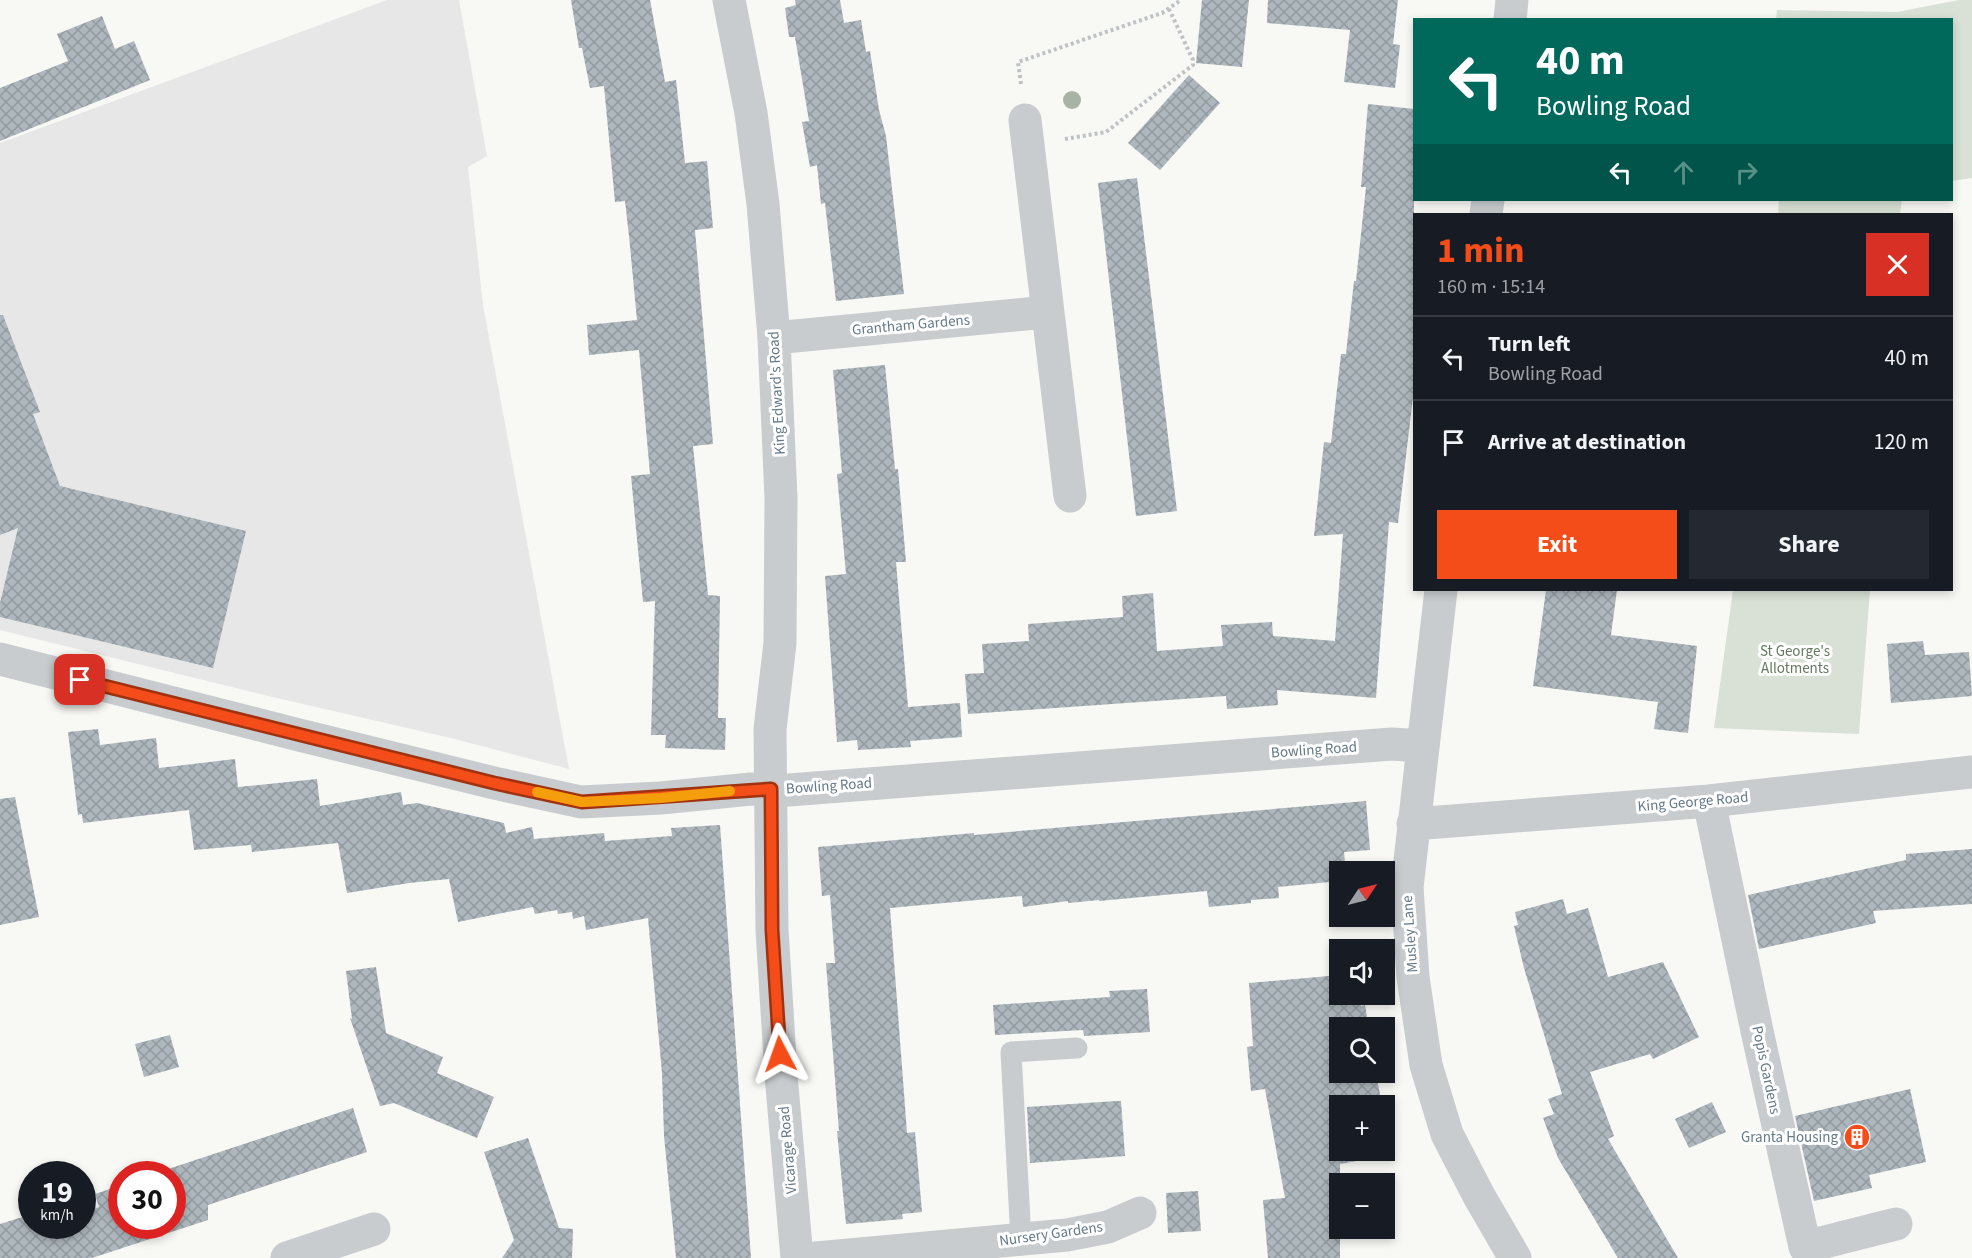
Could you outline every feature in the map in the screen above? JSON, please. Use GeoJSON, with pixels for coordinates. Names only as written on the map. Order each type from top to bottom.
{"type":"FeatureCollection","features":[{"type":"Feature","properties":{"kind":"street","name":"King Edward's Road"},"geometry":{"type":"LineString","coordinates":[[729,0],[751,113],[763,204],[774,338],[781,509],[780,643],[770,729],[771,789]]}},
{"type":"Feature","properties":{"kind":"street"},"geometry":{"type":"LineString","coordinates":[[1510,18],[1512,0]]}},
{"type":"Feature","properties":{"kind":"street"},"geometry":{"type":"LineString","coordinates":[[1027,132],[1070,496]]}},
{"type":"Feature","properties":{"kind":"street","name":"Grantham Gardens"},"geometry":{"type":"LineString","coordinates":[[774,338],[1047,312]]}},
{"type":"Feature","properties":{"kind":"street","name":"Musley Lane"},"geometry":{"type":"LineString","coordinates":[[1441,591],[1407,887],[1413,977],[1426,1065],[1447,1134],[1515,1258]]}},
{"type":"Feature","properties":{"kind":"street","name":"Bowling Road"},"geometry":{"type":"LineString","coordinates":[[0,658],[295,734],[494,783],[582,802],[771,789],[789,790],[1392,744],[1422,746]]}},
{"type":"Feature","properties":{"kind":"street","name":"King George Road"},"geometry":{"type":"LineString","coordinates":[[1413,824],[1709,801],[1972,772]]}},
{"type":"Feature","properties":{"kind":"street","name":"Vicarage Road"},"geometry":{"type":"LineString","coordinates":[[771,789],[772,930],[781,1074],[797,1258]]}},
{"type":"Feature","properties":{"kind":"street","name":"Popis Gardens"},"geometry":{"type":"LineString","coordinates":[[1709,801],[1805,1246],[1896,1224]]}},
{"type":"Feature","properties":{"kind":"street","name":"Nursery Gardens"},"geometry":{"type":"LineString","coordinates":[[816,1258],[1067,1235],[1108,1227],[1140,1213]]}},
{"type":"Feature","properties":{"kind":"street"},"geometry":{"type":"LineString","coordinates":[[287,1258],[374,1229]]}},
{"type":"Feature","properties":{"kind":"lane"},"geometry":{"type":"LineString","coordinates":[[1021,1240],[1011,1052],[1077,1048]]}},
{"type":"Feature","properties":{"kind":"path"},"geometry":{"type":"LineString","coordinates":[[1169,9],[1193,60],[1192,65],[1106,132],[1027,132],[1018,62],[1162,14],[1181,0]]}},
{"type":"Feature","properties":{"kind":"shaded area"},"geometry":{"type":"Polygon","coordinates":[[[387,0],[459,0],[487,156],[468,167],[483,305],[569,769],[455,739],[0,630],[0,143],[387,0]]]}},
{"type":"Feature","properties":{"kind":"green space"},"geometry":{"type":"Polygon","coordinates":[[[1959,0],[1972,0],[1972,178],[1953,181],[1953,18],[1776,18],[1777,10],[1897,12],[1959,0]]]}},
{"type":"Feature","properties":{"kind":"green space"},"geometry":{"type":"Polygon","coordinates":[[[1779,201],[1902,201],[1900,213],[1778,213],[1779,201]]]}},
{"type":"Feature","properties":{"kind":"green space","name":"St George's Allotments"},"geometry":{"type":"Polygon","coordinates":[[[1733,591],[1870,591],[1859,734],[1714,728],[1733,591]]]}},
{"type":"Feature","properties":{"kind":"building"},"geometry":{"type":"Polygon","coordinates":[[[571,0],[650,0],[665,82],[676,80],[685,163],[707,161],[713,228],[695,230],[713,444],[693,446],[708,595],[720,596],[718,718],[726,718],[725,750],[665,748],[666,735],[651,735],[655,601],[643,602],[631,476],[650,474],[639,350],[589,355],[587,325],[637,320],[629,236],[625,201],[615,202],[604,86],[590,88],[582,48],[579,48],[571,0]]]}},
{"type":"Feature","properties":{"kind":"building"},"geometry":{"type":"Polygon","coordinates":[[[795,0],[840,0],[844,23],[861,20],[866,52],[870,51],[879,110],[886,136],[904,294],[836,301],[825,203],[821,204],[817,165],[810,167],[802,122],[809,121],[795,37],[789,37],[785,8],[796,5],[795,0]]]}},
{"type":"Feature","properties":{"kind":"building"},"geometry":{"type":"Polygon","coordinates":[[[1202,0],[1249,0],[1242,67],[1196,63],[1202,0]]]}},
{"type":"Feature","properties":{"kind":"building"},"geometry":{"type":"Polygon","coordinates":[[[1268,0],[1398,0],[1393,44],[1400,45],[1395,88],[1344,82],[1350,30],[1267,23],[1268,0]]]}},
{"type":"Feature","properties":{"kind":"building"},"geometry":{"type":"Polygon","coordinates":[[[102,16],[115,49],[134,41],[150,80],[0,141],[0,88],[68,61],[57,34],[102,16]]]}},
{"type":"Feature","properties":{"kind":"building"},"geometry":{"type":"Polygon","coordinates":[[[1189,75],[1220,103],[1160,170],[1128,143],[1189,75]]]}},
{"type":"Feature","properties":{"kind":"building"},"geometry":{"type":"Polygon","coordinates":[[[1368,104],[1413,109],[1413,397],[1398,523],[1389,522],[1376,698],[1277,690],[1278,705],[1227,709],[1226,696],[968,714],[965,674],[984,673],[982,644],[1029,641],[1028,624],[1123,617],[1122,596],[1153,593],[1157,651],[1223,646],[1221,625],[1272,622],[1273,636],[1335,641],[1343,534],[1314,536],[1324,442],[1331,443],[1341,354],[1346,354],[1354,281],[1356,281],[1366,187],[1361,187],[1368,104]]]}},
{"type":"Feature","properties":{"kind":"building"},"geometry":{"type":"Polygon","coordinates":[[[1137,178],[1177,511],[1136,516],[1098,183],[1137,178]]]}},
{"type":"Feature","properties":{"kind":"building"},"geometry":{"type":"Polygon","coordinates":[[[0,315],[3,315],[40,412],[33,414],[60,486],[246,531],[213,668],[0,617],[0,603],[18,528],[0,535],[0,315]]]}},
{"type":"Feature","properties":{"kind":"building"},"geometry":{"type":"Polygon","coordinates":[[[885,365],[895,469],[898,469],[906,562],[896,562],[908,707],[960,703],[962,737],[910,741],[911,747],[858,750],[857,740],[837,742],[825,576],[846,574],[837,474],[842,473],[833,370],[885,365]]]}},
{"type":"Feature","properties":{"kind":"building"},"geometry":{"type":"Polygon","coordinates":[[[1546,591],[1617,591],[1611,635],[1697,646],[1688,733],[1654,729],[1658,702],[1533,686],[1546,591]]]}},
{"type":"Feature","properties":{"kind":"building"},"geometry":{"type":"Polygon","coordinates":[[[1923,641],[1925,655],[1969,652],[1972,696],[1891,703],[1887,644],[1923,641]]]}},
{"type":"Feature","properties":{"kind":"building"},"geometry":{"type":"Polygon","coordinates":[[[98,729],[100,745],[156,738],[159,768],[235,759],[238,787],[317,779],[320,806],[401,792],[403,805],[417,803],[504,823],[506,833],[532,827],[534,839],[604,833],[605,841],[672,836],[671,828],[720,825],[751,1258],[676,1258],[664,1136],[662,1073],[648,918],[586,930],[584,916],[573,919],[572,912],[558,914],[557,910],[535,914],[533,907],[458,922],[449,879],[347,893],[338,843],[252,852],[251,845],[194,850],[189,810],[83,823],[82,814],[78,815],[68,732],[98,729]]]}},
{"type":"Feature","properties":{"kind":"building"},"geometry":{"type":"Polygon","coordinates":[[[15,797],[39,917],[0,925],[0,799],[15,797]]]}},
{"type":"Feature","properties":{"kind":"building"},"geometry":{"type":"Polygon","coordinates":[[[1366,801],[1370,850],[1344,852],[1345,861],[1329,861],[1329,882],[1278,887],[1279,898],[1251,900],[1251,903],[1209,907],[1207,891],[1099,901],[1068,903],[1068,901],[1023,907],[1022,896],[890,908],[907,1133],[915,1132],[922,1212],[902,1214],[903,1219],[846,1224],[837,1131],[839,1131],[826,963],[835,963],[830,895],[822,896],[818,847],[974,833],[974,835],[1366,801]]]}},
{"type":"Feature","properties":{"kind":"building"},"geometry":{"type":"Polygon","coordinates":[[[1972,849],[1972,904],[1873,911],[1876,923],[1759,949],[1748,895],[1906,860],[1906,854],[1972,849]]]}},
{"type":"Feature","properties":{"kind":"building"},"geometry":{"type":"Polygon","coordinates":[[[1563,899],[1567,914],[1588,908],[1608,977],[1663,962],[1699,1037],[1653,1059],[1650,1054],[1590,1072],[1614,1136],[1608,1139],[1678,1258],[1618,1258],[1558,1158],[1543,1118],[1554,1114],[1548,1099],[1562,1094],[1524,968],[1514,926],[1518,925],[1515,912],[1563,899]]]}},
{"type":"Feature","properties":{"kind":"building"},"geometry":{"type":"Polygon","coordinates":[[[376,967],[386,1033],[443,1057],[437,1073],[494,1097],[477,1138],[394,1103],[380,1106],[350,1018],[352,1019],[346,971],[376,967]]]}},
{"type":"Feature","properties":{"kind":"building"},"geometry":{"type":"Polygon","coordinates":[[[1329,976],[1329,1005],[1365,1005],[1367,1017],[1329,1017],[1329,1083],[1378,1083],[1380,1095],[1329,1095],[1329,1161],[1357,1161],[1340,1164],[1340,1173],[1329,1173],[1329,1239],[1340,1239],[1340,1258],[1268,1258],[1263,1200],[1285,1198],[1265,1089],[1251,1091],[1247,1047],[1253,1046],[1249,983],[1329,976]]]}},
{"type":"Feature","properties":{"kind":"building"},"geometry":{"type":"Polygon","coordinates":[[[1147,989],[1150,1032],[1084,1036],[1083,1030],[995,1035],[993,1005],[1110,997],[1109,991],[1147,989]]]}},
{"type":"Feature","properties":{"kind":"building"},"geometry":{"type":"Polygon","coordinates":[[[170,1035],[179,1067],[144,1077],[135,1044],[170,1035]]]}},
{"type":"Feature","properties":{"kind":"building","name":"Granta Housing"},"geometry":{"type":"Polygon","coordinates":[[[1910,1089],[1926,1162],[1869,1175],[1872,1188],[1814,1201],[1795,1116],[1910,1089]]]}},
{"type":"Feature","properties":{"kind":"building"},"geometry":{"type":"Polygon","coordinates":[[[1121,1101],[1125,1156],[1030,1163],[1027,1107],[1121,1101]]]}},
{"type":"Feature","properties":{"kind":"building"},"geometry":{"type":"Polygon","coordinates":[[[1712,1102],[1726,1132],[1689,1148],[1675,1119],[1712,1102]]]}},
{"type":"Feature","properties":{"kind":"building"},"geometry":{"type":"Polygon","coordinates":[[[353,1108],[367,1152],[208,1205],[208,1220],[186,1227],[186,1163],[353,1108]]]}},
{"type":"Feature","properties":{"kind":"building"},"geometry":{"type":"Polygon","coordinates":[[[528,1138],[559,1228],[573,1229],[572,1258],[502,1258],[514,1240],[484,1152],[528,1138]]]}},
{"type":"Feature","properties":{"kind":"building"},"geometry":{"type":"Polygon","coordinates":[[[108,1190],[108,1239],[150,1239],[92,1258],[0,1258],[0,1224],[18,1218],[18,1239],[96,1239],[96,1208],[99,1207],[96,1194],[108,1190]]]}},
{"type":"Feature","properties":{"kind":"building"},"geometry":{"type":"Polygon","coordinates":[[[1198,1191],[1201,1231],[1168,1233],[1166,1193],[1198,1191]]]}},
{"type":"Feature","properties":{"kind":"slow traffic"},"geometry":{"type":"LineString","coordinates":[[537,792],[582,802],[661,798],[730,791]]}},
{"type":"Feature","properties":{"kind":"place","name":"Granta Housing"},"geometry":{"type":"Point","coordinates":[1857,1137]}},
{"type":"Feature","properties":{"kind":"route"},"geometry":{"type":"LineString","coordinates":[[80,680],[494,783],[582,802],[771,789],[772,930],[780,1054]]}}]}
